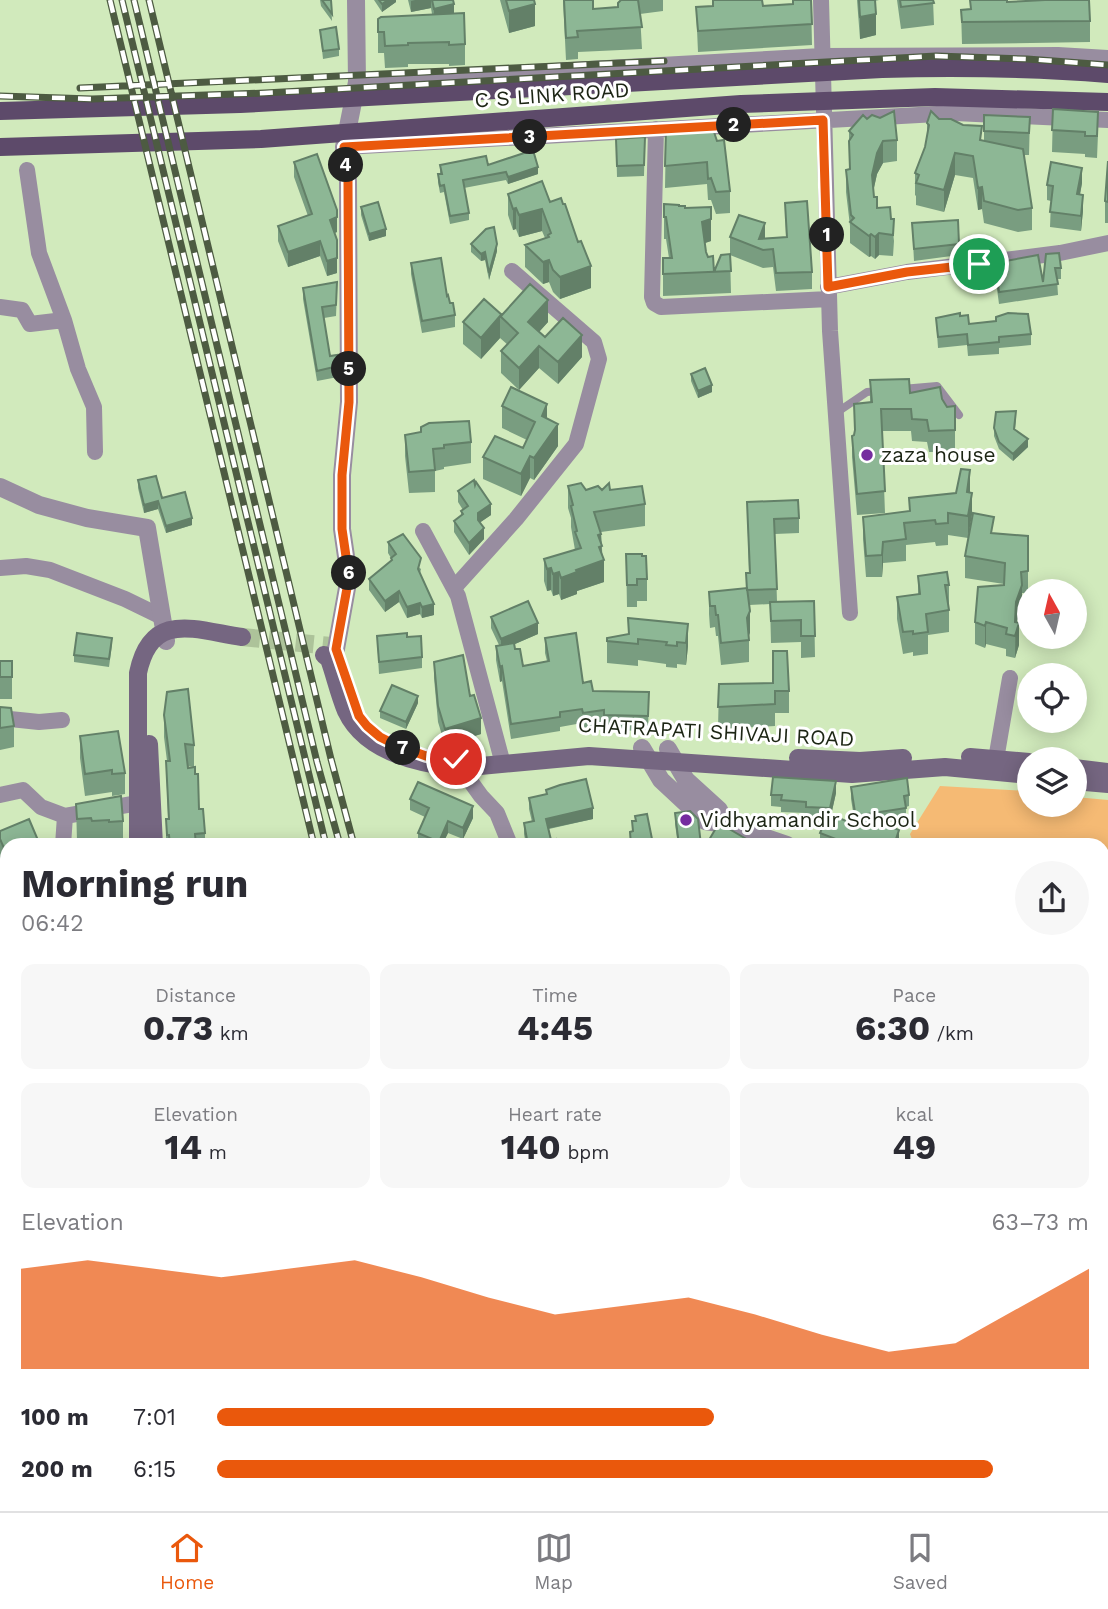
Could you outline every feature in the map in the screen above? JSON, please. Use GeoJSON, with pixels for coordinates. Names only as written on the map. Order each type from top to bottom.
{"type":"FeatureCollection","features":[{"type":"Feature","properties":{"kind":"main road","name":"C S LINK ROAD"},"geometry":{"type":"LineString","coordinates":[[0,111],[240,104],[883,69],[971,68],[1108,74]]}},
{"type":"Feature","properties":{"kind":"main road","name":"C S LINK ROAD"},"geometry":{"type":"LineString","coordinates":[[0,147],[261,139],[741,104],[934,97],[1108,102]]}},
{"type":"Feature","properties":{"kind":"main road"},"geometry":{"type":"LineString","coordinates":[[164,629],[175,637],[242,642]]}},
{"type":"Feature","properties":{"kind":"main road"},"geometry":{"type":"LineString","coordinates":[[138,838],[138,673],[149,643],[164,629]]}},
{"type":"Feature","properties":{"kind":"main road"},"geometry":{"type":"LineString","coordinates":[[154,838],[146,679],[152,655],[164,629]]}},
{"type":"Feature","properties":{"kind":"main road"},"geometry":{"type":"LineString","coordinates":[[330,652],[346,711],[359,731],[389,751],[417,761],[457,764],[645,754],[852,774],[1017,763]]}},
{"type":"Feature","properties":{"kind":"main road"},"geometry":{"type":"LineString","coordinates":[[995,765],[1017,771]]}},
{"type":"Feature","properties":{"kind":"main road"},"geometry":{"type":"LineString","coordinates":[[1087,770],[1108,772]]}},
{"type":"Feature","properties":{"kind":"main road"},"geometry":{"type":"LineString","coordinates":[[1087,782],[1108,784]]}},
{"type":"Feature","properties":{"kind":"street"},"geometry":{"type":"LineString","coordinates":[[330,652],[349,577],[342,529],[342,475],[349,402],[348,181],[344,147],[357,82],[356,0]]}},
{"type":"Feature","properties":{"kind":"street"},"geometry":{"type":"LineString","coordinates":[[821,0],[829,293],[850,613]]}},
{"type":"Feature","properties":{"kind":"street"},"geometry":{"type":"LineString","coordinates":[[357,82],[822,56],[1058,55],[1108,58]]}},
{"type":"Feature","properties":{"kind":"street"},"geometry":{"type":"LineString","coordinates":[[344,147],[955,113],[1108,120]]}},
{"type":"Feature","properties":{"kind":"street"},"geometry":{"type":"LineString","coordinates":[[656,129],[652,297],[654,303],[661,307],[829,293],[907,272],[1060,253],[1108,243]]}},
{"type":"Feature","properties":{"kind":"street"},"geometry":{"type":"LineString","coordinates":[[27,170],[39,253],[64,320],[78,369],[94,407],[95,453]]}},
{"type":"Feature","properties":{"kind":"street"},"geometry":{"type":"LineString","coordinates":[[454,588],[516,519],[576,444],[599,359],[594,342],[512,271]]}},
{"type":"Feature","properties":{"kind":"street"},"geometry":{"type":"LineString","coordinates":[[0,307],[22,310],[30,324],[64,320]]}},
{"type":"Feature","properties":{"kind":"street"},"geometry":{"type":"LineString","coordinates":[[0,486],[39,505],[87,518],[147,528],[164,629]]}},
{"type":"Feature","properties":{"kind":"street"},"geometry":{"type":"LineString","coordinates":[[423,531],[458,596],[503,760]]}},
{"type":"Feature","properties":{"kind":"street"},"geometry":{"type":"LineString","coordinates":[[0,568],[26,566],[50,570],[125,599],[164,629]]}},
{"type":"Feature","properties":{"kind":"street"},"geometry":{"type":"LineString","coordinates":[[995,765],[1010,678]]}},
{"type":"Feature","properties":{"kind":"street"},"geometry":{"type":"LineString","coordinates":[[0,718],[39,722],[62,720]]}},
{"type":"Feature","properties":{"kind":"street"},"geometry":{"type":"LineString","coordinates":[[645,754],[661,780],[705,821],[726,824],[767,838]]}},
{"type":"Feature","properties":{"kind":"street"},"geometry":{"type":"LineString","coordinates":[[671,755],[686,780],[719,810],[726,824]]}},
{"type":"Feature","properties":{"kind":"street"},"geometry":{"type":"LineString","coordinates":[[457,764],[497,813],[507,838]]}},
{"type":"Feature","properties":{"kind":"street"},"geometry":{"type":"LineString","coordinates":[[0,794],[23,790],[41,807],[65,816],[138,803]]}},
{"type":"Feature","properties":{"kind":"street"},"geometry":{"type":"LineString","coordinates":[[63,838],[65,816]]}},
{"type":"Feature","properties":{"kind":"lane"},"geometry":{"type":"LineString","coordinates":[[836,413],[867,392],[937,386],[959,415]]}},
{"type":"Feature","properties":{"kind":"shaded area"},"geometry":{"type":"Polygon","coordinates":[[[940,786],[1017,790],[1017,817],[1087,817],[1087,798],[1108,800],[1108,838],[911,838],[910,834],[940,786]]]}},
{"type":"Feature","properties":{"kind":"building"},"geometry":{"type":"Polygon","coordinates":[[[322,0],[331,0],[332,14],[322,0]]]}},
{"type":"Feature","properties":{"kind":"building"},"geometry":{"type":"Polygon","coordinates":[[[432,0],[453,0],[454,4],[434,9],[432,0]]]}},
{"type":"Feature","properties":{"kind":"building"},"geometry":{"type":"Polygon","coordinates":[[[506,0],[534,0],[535,4],[509,11],[506,0]]]}},
{"type":"Feature","properties":{"kind":"building"},"geometry":{"type":"Polygon","coordinates":[[[564,0],[593,0],[593,9],[618,7],[621,0],[638,0],[642,27],[577,31],[578,37],[566,38],[564,0]]]}},
{"type":"Feature","properties":{"kind":"building"},"geometry":{"type":"Polygon","coordinates":[[[713,0],[762,0],[763,6],[793,4],[793,0],[811,0],[812,24],[698,31],[696,7],[713,6],[713,0]]]}},
{"type":"Feature","properties":{"kind":"building"},"geometry":{"type":"Polygon","coordinates":[[[859,0],[875,0],[876,14],[860,17],[859,0]]]}},
{"type":"Feature","properties":{"kind":"building"},"geometry":{"type":"Polygon","coordinates":[[[900,0],[933,0],[934,3],[901,7],[900,0]]]}},
{"type":"Feature","properties":{"kind":"building"},"geometry":{"type":"Polygon","coordinates":[[[970,0],[1089,0],[1090,21],[962,22],[961,10],[971,9],[970,0]]]}},
{"type":"Feature","properties":{"kind":"building"},"geometry":{"type":"Polygon","coordinates":[[[464,13],[465,44],[408,43],[385,46],[384,32],[378,32],[378,19],[381,17],[464,13]]]}},
{"type":"Feature","properties":{"kind":"building"},"geometry":{"type":"Polygon","coordinates":[[[336,27],[339,49],[323,51],[320,30],[336,27]]]}},
{"type":"Feature","properties":{"kind":"building"},"geometry":{"type":"Polygon","coordinates":[[[1053,109],[1098,112],[1097,136],[1085,136],[1085,132],[1052,130],[1053,109]]]}},
{"type":"Feature","properties":{"kind":"building"},"geometry":{"type":"Polygon","coordinates":[[[894,111],[897,140],[883,141],[872,175],[877,208],[890,207],[891,219],[894,219],[893,235],[879,233],[875,237],[871,234],[869,236],[850,222],[854,218],[851,215],[846,170],[850,169],[849,141],[853,135],[849,131],[863,115],[867,119],[872,115],[880,118],[894,111]]]}},
{"type":"Feature","properties":{"kind":"building"},"geometry":{"type":"Polygon","coordinates":[[[931,111],[939,119],[982,126],[980,140],[1023,149],[1032,208],[1018,210],[984,201],[982,187],[978,188],[973,156],[955,153],[944,190],[916,183],[919,175],[915,173],[925,147],[931,111]]]}},
{"type":"Feature","properties":{"kind":"building"},"geometry":{"type":"Polygon","coordinates":[[[984,115],[1030,117],[1029,133],[984,131],[984,115]]]}},
{"type":"Feature","properties":{"kind":"building"},"geometry":{"type":"Polygon","coordinates":[[[713,129],[717,141],[724,140],[730,191],[716,192],[711,178],[708,179],[707,162],[665,166],[666,131],[673,130],[673,133],[713,129]]]}},
{"type":"Feature","properties":{"kind":"building"},"geometry":{"type":"Polygon","coordinates":[[[645,137],[644,165],[617,166],[616,139],[645,137]]]}},
{"type":"Feature","properties":{"kind":"building"},"geometry":{"type":"Polygon","coordinates":[[[533,150],[538,167],[508,177],[506,172],[463,180],[469,213],[450,216],[444,185],[440,186],[440,165],[486,156],[488,165],[533,150]]]}},
{"type":"Feature","properties":{"kind":"building"},"geometry":{"type":"Polygon","coordinates":[[[317,154],[337,210],[337,217],[330,220],[337,240],[337,258],[327,261],[320,241],[288,252],[278,226],[312,214],[294,162],[317,154]]]}},
{"type":"Feature","properties":{"kind":"building"},"geometry":{"type":"Polygon","coordinates":[[[1108,161],[1108,202],[1105,201],[1108,161]]]}},
{"type":"Feature","properties":{"kind":"building"},"geometry":{"type":"Polygon","coordinates":[[[1051,162],[1082,168],[1077,194],[1083,195],[1081,216],[1050,212],[1053,186],[1047,185],[1051,162]]]}},
{"type":"Feature","properties":{"kind":"building"},"geometry":{"type":"Polygon","coordinates":[[[542,181],[550,202],[561,198],[565,204],[578,242],[581,241],[591,266],[560,277],[549,260],[543,262],[525,245],[549,237],[551,233],[542,209],[519,215],[516,208],[513,209],[508,194],[542,181]]]}},
{"type":"Feature","properties":{"kind":"building"},"geometry":{"type":"Polygon","coordinates":[[[807,201],[812,272],[776,273],[773,249],[763,250],[730,237],[739,215],[765,223],[759,239],[787,237],[785,203],[807,201]]]}},
{"type":"Feature","properties":{"kind":"building"},"geometry":{"type":"Polygon","coordinates":[[[378,202],[386,229],[369,234],[361,207],[378,202]]]}},
{"type":"Feature","properties":{"kind":"building"},"geometry":{"type":"Polygon","coordinates":[[[664,204],[685,208],[711,207],[711,219],[702,222],[706,252],[708,257],[713,256],[714,272],[663,274],[663,258],[672,258],[664,204]]]}},
{"type":"Feature","properties":{"kind":"building"},"geometry":{"type":"Polygon","coordinates":[[[958,220],[959,244],[914,249],[912,223],[958,220]]]}},
{"type":"Feature","properties":{"kind":"building"},"geometry":{"type":"Polygon","coordinates":[[[494,227],[497,244],[489,273],[485,252],[481,254],[471,244],[486,229],[494,227]]]}},
{"type":"Feature","properties":{"kind":"building"},"geometry":{"type":"Polygon","coordinates":[[[1059,253],[1061,268],[1055,268],[1058,284],[999,292],[995,263],[1038,255],[1043,282],[1046,254],[1059,253]]]}},
{"type":"Feature","properties":{"kind":"building"},"geometry":{"type":"Polygon","coordinates":[[[730,254],[731,271],[714,272],[721,255],[730,254]]]}},
{"type":"Feature","properties":{"kind":"building"},"geometry":{"type":"Polygon","coordinates":[[[441,258],[447,296],[450,303],[453,303],[455,315],[422,321],[411,263],[441,258]]]}},
{"type":"Feature","properties":{"kind":"building"},"geometry":{"type":"Polygon","coordinates":[[[337,282],[336,305],[322,307],[330,356],[337,355],[338,366],[317,371],[303,288],[337,282]]]}},
{"type":"Feature","properties":{"kind":"building"},"geometry":{"type":"Polygon","coordinates":[[[530,284],[548,300],[528,322],[545,337],[563,318],[582,335],[558,362],[539,346],[519,368],[501,351],[518,333],[500,316],[481,338],[463,322],[484,299],[502,315],[530,284]]]}},
{"type":"Feature","properties":{"kind":"building"},"geometry":{"type":"Polygon","coordinates":[[[960,313],[960,316],[968,315],[969,324],[996,321],[996,317],[1008,313],[1028,314],[1031,334],[999,337],[999,342],[968,345],[967,334],[938,337],[936,318],[960,313]]]}},
{"type":"Feature","properties":{"kind":"building"},"geometry":{"type":"Polygon","coordinates":[[[705,368],[712,385],[698,391],[691,374],[705,368]]]}},
{"type":"Feature","properties":{"kind":"building"},"geometry":{"type":"Polygon","coordinates":[[[909,379],[910,393],[940,387],[947,407],[955,406],[955,430],[929,431],[927,420],[912,419],[911,409],[881,409],[885,491],[857,494],[852,436],[855,430],[854,404],[872,402],[870,380],[909,379]]]}},
{"type":"Feature","properties":{"kind":"building"},"geometry":{"type":"Polygon","coordinates":[[[511,387],[547,404],[542,416],[558,424],[534,458],[530,456],[521,474],[483,457],[495,436],[523,448],[535,422],[502,406],[511,387]]]}},
{"type":"Feature","properties":{"kind":"building"},"geometry":{"type":"Polygon","coordinates":[[[1016,411],[1014,429],[1028,439],[1013,454],[999,442],[994,428],[996,412],[1016,411]]]}},
{"type":"Feature","properties":{"kind":"building"},"geometry":{"type":"Polygon","coordinates":[[[469,421],[471,442],[433,449],[435,470],[409,472],[405,435],[421,432],[421,427],[429,423],[469,421]]]}},
{"type":"Feature","properties":{"kind":"building"},"geometry":{"type":"Polygon","coordinates":[[[961,469],[970,470],[967,492],[972,493],[968,516],[948,513],[948,523],[936,524],[935,520],[904,523],[906,539],[883,542],[882,555],[866,556],[863,517],[910,511],[909,498],[956,493],[961,469]]]}},
{"type":"Feature","properties":{"kind":"building"},"geometry":{"type":"Polygon","coordinates":[[[156,476],[162,498],[185,492],[192,518],[166,526],[158,501],[144,505],[138,480],[156,476]]]}},
{"type":"Feature","properties":{"kind":"building"},"geometry":{"type":"Polygon","coordinates":[[[474,480],[491,504],[478,513],[478,520],[484,528],[469,543],[454,521],[468,506],[458,491],[474,480]]]}},
{"type":"Feature","properties":{"kind":"building"},"geometry":{"type":"Polygon","coordinates":[[[581,483],[586,490],[598,486],[602,490],[609,483],[610,490],[642,486],[645,504],[594,512],[601,534],[598,535],[602,546],[599,547],[604,560],[561,578],[559,572],[553,574],[551,568],[547,569],[544,559],[581,548],[575,532],[577,531],[568,486],[581,483]]]}},
{"type":"Feature","properties":{"kind":"building"},"geometry":{"type":"Polygon","coordinates":[[[798,500],[799,518],[774,519],[777,589],[747,590],[746,573],[750,573],[747,502],[798,500]]]}},
{"type":"Feature","properties":{"kind":"building"},"geometry":{"type":"Polygon","coordinates":[[[973,513],[994,517],[991,533],[1028,536],[1028,571],[1021,572],[1022,579],[1017,579],[1015,636],[1006,634],[1007,628],[975,622],[978,587],[1004,585],[1005,563],[965,556],[973,513]]]}},
{"type":"Feature","properties":{"kind":"building"},"geometry":{"type":"Polygon","coordinates":[[[403,534],[421,558],[418,569],[434,604],[422,607],[420,603],[407,607],[399,591],[385,601],[369,579],[396,554],[388,542],[403,534]]]}},
{"type":"Feature","properties":{"kind":"building"},"geometry":{"type":"Polygon","coordinates":[[[626,554],[646,556],[647,579],[637,579],[637,585],[627,585],[626,554]]]}},
{"type":"Feature","properties":{"kind":"building"},"geometry":{"type":"Polygon","coordinates":[[[947,572],[949,585],[945,585],[949,610],[926,614],[928,632],[903,632],[897,597],[920,594],[918,576],[947,572]]]}},
{"type":"Feature","properties":{"kind":"building"},"geometry":{"type":"Polygon","coordinates":[[[747,588],[750,611],[747,618],[749,640],[721,643],[718,615],[715,606],[710,606],[709,592],[747,588]]]}},
{"type":"Feature","properties":{"kind":"building"},"geometry":{"type":"Polygon","coordinates":[[[528,601],[538,623],[501,639],[491,617],[528,601]]]}},
{"type":"Feature","properties":{"kind":"building"},"geometry":{"type":"Polygon","coordinates":[[[814,601],[815,636],[801,636],[801,620],[771,621],[770,602],[814,601]]]}},
{"type":"Feature","properties":{"kind":"building"},"geometry":{"type":"Polygon","coordinates":[[[628,618],[688,624],[686,643],[677,642],[677,646],[666,645],[667,642],[638,639],[638,644],[607,641],[607,638],[629,634],[628,618]]]}},
{"type":"Feature","properties":{"kind":"building"},"geometry":{"type":"Polygon","coordinates":[[[77,633],[112,638],[109,659],[74,655],[77,633]]]}},
{"type":"Feature","properties":{"kind":"building"},"geometry":{"type":"Polygon","coordinates":[[[407,633],[407,637],[421,636],[422,657],[379,662],[377,636],[407,633]]]}},
{"type":"Feature","properties":{"kind":"building"},"geometry":{"type":"Polygon","coordinates":[[[576,633],[583,683],[591,681],[593,691],[649,692],[648,716],[604,715],[604,710],[583,713],[582,709],[560,712],[560,717],[511,724],[502,666],[500,667],[496,646],[514,643],[515,649],[520,649],[523,666],[549,661],[545,638],[576,633]]]}},
{"type":"Feature","properties":{"kind":"building"},"geometry":{"type":"Polygon","coordinates":[[[773,651],[787,651],[789,691],[775,691],[775,704],[718,707],[719,684],[773,683],[773,651]]]}},
{"type":"Feature","properties":{"kind":"building"},"geometry":{"type":"Polygon","coordinates":[[[463,655],[470,696],[474,695],[481,718],[445,729],[438,706],[434,662],[463,655]]]}},
{"type":"Feature","properties":{"kind":"building"},"geometry":{"type":"Polygon","coordinates":[[[0,661],[12,661],[12,677],[0,677],[0,661]]]}},
{"type":"Feature","properties":{"kind":"building"},"geometry":{"type":"Polygon","coordinates":[[[392,685],[418,696],[406,722],[380,711],[392,685]]]}},
{"type":"Feature","properties":{"kind":"building"},"geometry":{"type":"Polygon","coordinates":[[[188,689],[194,745],[185,744],[188,768],[195,767],[195,774],[198,774],[199,809],[203,809],[205,833],[195,834],[195,838],[169,838],[167,835],[166,819],[169,819],[166,761],[170,761],[164,715],[167,692],[188,689]]]}},
{"type":"Feature","properties":{"kind":"building"},"geometry":{"type":"Polygon","coordinates":[[[0,707],[11,708],[14,726],[0,728],[0,707]]]}},
{"type":"Feature","properties":{"kind":"building"},"geometry":{"type":"Polygon","coordinates":[[[118,731],[125,773],[112,774],[112,770],[85,774],[80,736],[118,731]]]}},
{"type":"Feature","properties":{"kind":"building"},"geometry":{"type":"Polygon","coordinates":[[[773,777],[836,781],[830,808],[806,807],[806,802],[781,800],[782,795],[771,795],[773,777]]]}},
{"type":"Feature","properties":{"kind":"building"},"geometry":{"type":"Polygon","coordinates":[[[907,778],[909,795],[904,796],[906,808],[861,815],[899,830],[896,838],[833,838],[820,833],[828,814],[857,825],[851,787],[907,778]]]}},
{"type":"Feature","properties":{"kind":"building"},"geometry":{"type":"Polygon","coordinates":[[[586,779],[593,808],[546,819],[551,838],[527,838],[524,823],[534,821],[529,798],[547,794],[546,790],[586,779]]]}},
{"type":"Feature","properties":{"kind":"building"},"geometry":{"type":"Polygon","coordinates":[[[418,782],[473,806],[463,828],[448,821],[441,838],[430,838],[418,833],[429,808],[410,799],[418,782]]]}},
{"type":"Feature","properties":{"kind":"building"},"geometry":{"type":"Polygon","coordinates":[[[121,796],[123,821],[77,819],[76,804],[121,796]]]}},
{"type":"Feature","properties":{"kind":"building"},"geometry":{"type":"Polygon","coordinates":[[[690,811],[698,819],[700,838],[678,838],[675,813],[690,811]]]}},
{"type":"Feature","properties":{"kind":"building"},"geometry":{"type":"Polygon","coordinates":[[[647,814],[652,838],[630,838],[635,816],[647,814]]]}},
{"type":"Feature","properties":{"kind":"building"},"geometry":{"type":"Polygon","coordinates":[[[29,819],[37,838],[0,838],[0,831],[29,819]]]}},
{"type":"Feature","properties":{"kind":"building"},"geometry":{"type":"Polygon","coordinates":[[[719,823],[744,838],[710,838],[719,823]]]}},
{"type":"Feature","properties":{"kind":"tunnel"},"geometry":{"type":"LineString","coordinates":[[242,637],[331,646]]}},
{"type":"Feature","properties":{"kind":"railway"},"geometry":{"type":"LineString","coordinates":[[110,0],[312,838]]}},
{"type":"Feature","properties":{"kind":"railway"},"geometry":{"type":"LineString","coordinates":[[122,0],[324,838]]}},
{"type":"Feature","properties":{"kind":"railway"},"geometry":{"type":"LineString","coordinates":[[134,0],[317,762],[338,838]]}},
{"type":"Feature","properties":{"kind":"railway"},"geometry":{"type":"LineString","coordinates":[[149,0],[352,838]]}},
{"type":"Feature","properties":{"kind":"railway"},"geometry":{"type":"LineString","coordinates":[[0,96],[92,99],[265,93],[936,56],[1108,65]]}},
{"type":"Feature","properties":{"kind":"railway"},"geometry":{"type":"LineString","coordinates":[[80,88],[664,61]]}},
{"type":"Feature","properties":{"kind":"place","name":"zaza house"},"geometry":{"type":"Point","coordinates":[867,455]}},
{"type":"Feature","properties":{"kind":"place","name":"Vidhyamandir School"},"geometry":{"type":"Point","coordinates":[686,820]}},
{"type":"Feature","properties":{"kind":"route"},"geometry":{"type":"LineString","coordinates":[[456,759],[426,756],[398,746],[380,737],[367,726],[359,716],[336,649],[349,577],[342,529],[342,475],[349,402],[348,181],[344,147],[823,120],[828,287],[907,272],[979,264]]}}]}
